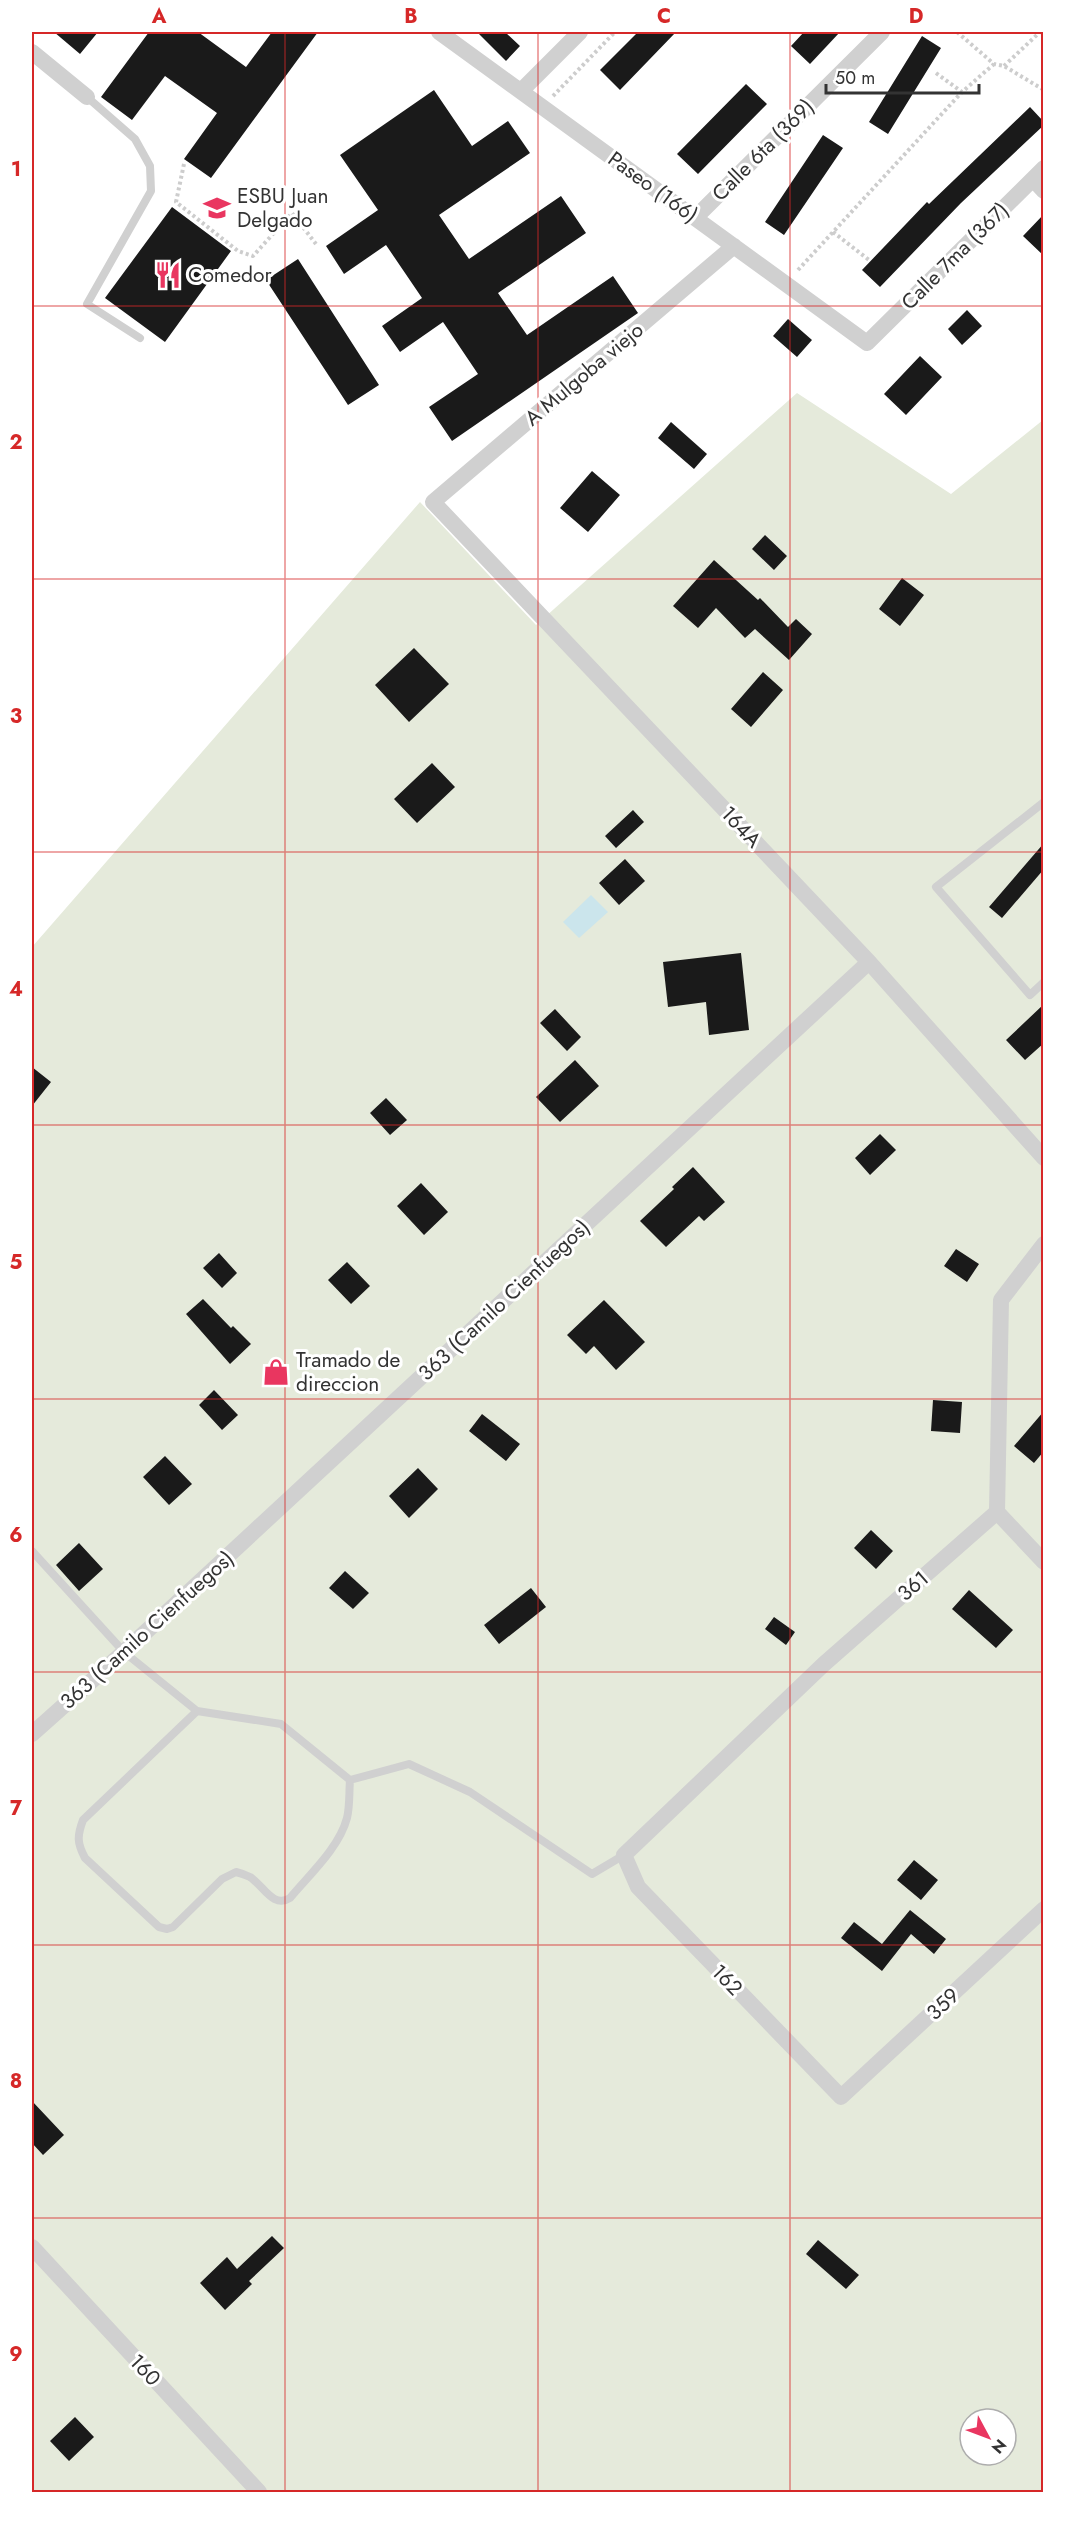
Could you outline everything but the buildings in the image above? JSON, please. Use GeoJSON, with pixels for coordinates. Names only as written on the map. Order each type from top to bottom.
{"type":"FeatureCollection","features":[{"type":"Feature","properties":{"kind":"street","name":"Paseo (166)"},"geometry":{"type":"LineString","coordinates":[[439,32],[867,343]]}},
{"type":"Feature","properties":{"kind":"street"},"geometry":{"type":"LineString","coordinates":[[520,91],[580,32]]}},
{"type":"Feature","properties":{"kind":"street","name":"Calle 6ta (369)"},"geometry":{"type":"LineString","coordinates":[[695,218],[882,32]]}},
{"type":"Feature","properties":{"kind":"street"},"geometry":{"type":"LineString","coordinates":[[32,52],[87,97]]}},
{"type":"Feature","properties":{"kind":"street","name":"Calle 7ma (367)"},"geometry":{"type":"LineString","coordinates":[[867,343],[1040,179]]}},
{"type":"Feature","properties":{"kind":"street","name":"A Mulgoba viejo"},"geometry":{"type":"LineString","coordinates":[[433,502],[734,246]]}},
{"type":"Feature","properties":{"kind":"street","name":"164A"},"geometry":{"type":"LineString","coordinates":[[433,502],[869,962],[1044,1158]]}},
{"type":"Feature","properties":{"kind":"street","name":"363 (Camilo Cienfuegos)"},"geometry":{"type":"LineString","coordinates":[[32,1734],[124,1652],[869,962]]}},
{"type":"Feature","properties":{"kind":"street"},"geometry":{"type":"LineString","coordinates":[[1044,1244],[1001,1300],[997,1512],[1044,1562]]}},
{"type":"Feature","properties":{"kind":"street","name":"361"},"geometry":{"type":"LineString","coordinates":[[624,1855],[824,1664],[997,1512]]}},
{"type":"Feature","properties":{"kind":"street","name":"162"},"geometry":{"type":"LineString","coordinates":[[624,1855],[638,1887],[841,2097]]}},
{"type":"Feature","properties":{"kind":"street","name":"359"},"geometry":{"type":"LineString","coordinates":[[841,2097],[1044,1909]]}},
{"type":"Feature","properties":{"kind":"street","name":"160"},"geometry":{"type":"LineString","coordinates":[[32,2247],[259,2493]]}},
{"type":"Feature","properties":{"kind":"lane"},"geometry":{"type":"LineString","coordinates":[[87,97],[135,139],[150,166],[151,191],[87,304],[140,338]]}},
{"type":"Feature","properties":{"kind":"lane"},"geometry":{"type":"LineString","coordinates":[[1044,802],[936,887],[1030,995],[1044,982]]}},
{"type":"Feature","properties":{"kind":"lane"},"geometry":{"type":"LineString","coordinates":[[32,1551],[124,1652],[197,1711],[281,1724],[350,1780]]}},
{"type":"Feature","properties":{"kind":"lane"},"geometry":{"type":"LineString","coordinates":[[197,1711],[83,1820],[77,1835],[85,1858],[159,1927],[167,1929],[173,1927],[222,1879],[236,1872],[250,1877],[276,1901],[285,1901],[290,1898],[344,1828],[348,1815],[350,1780]]}},
{"type":"Feature","properties":{"kind":"lane"},"geometry":{"type":"LineString","coordinates":[[350,1780],[409,1764],[470,1792],[592,1874],[624,1855]]}},
{"type":"Feature","properties":{"kind":"path"},"geometry":{"type":"LineString","coordinates":[[549,101],[615,32]]}},
{"type":"Feature","properties":{"kind":"path"},"geometry":{"type":"LineString","coordinates":[[957,32],[994,64],[1004,66],[1044,90]]}},
{"type":"Feature","properties":{"kind":"path"},"geometry":{"type":"LineString","coordinates":[[1004,66],[1040,32]]}},
{"type":"Feature","properties":{"kind":"path"},"geometry":{"type":"LineString","coordinates":[[786,284],[962,92],[994,64]]}},
{"type":"Feature","properties":{"kind":"path"},"geometry":{"type":"LineString","coordinates":[[936,73],[962,92]]}},
{"type":"Feature","properties":{"kind":"path"},"geometry":{"type":"LineString","coordinates":[[184,164],[176,202],[238,251],[253,256],[292,213],[316,244]]}},
{"type":"Feature","properties":{"kind":"path"},"geometry":{"type":"LineString","coordinates":[[833,232],[869,260]]}},
{"type":"Feature","properties":{"kind":"shaded area"},"geometry":{"type":"Polygon","coordinates":[[[797,393],[951,494],[1043,420],[1043,2492],[32,2492],[32,947],[420,502],[536,625],[797,393]]]}},
{"type":"Feature","properties":{"kind":"water"},"geometry":{"type":"Polygon","coordinates":[[[591,895],[608,912],[579,938],[563,922],[591,895]]]}},
{"type":"Feature","properties":{"kind":"place","name":"ESBU Juan Delgado"},"geometry":{"type":"Point","coordinates":[217,208]}},
{"type":"Feature","properties":{"kind":"place","name":"Comedor"},"geometry":{"type":"Point","coordinates":[168,275]}},
{"type":"Feature","properties":{"kind":"place","name":"Tramado de direccion"},"geometry":{"type":"Point","coordinates":[276,1372]}}]}
